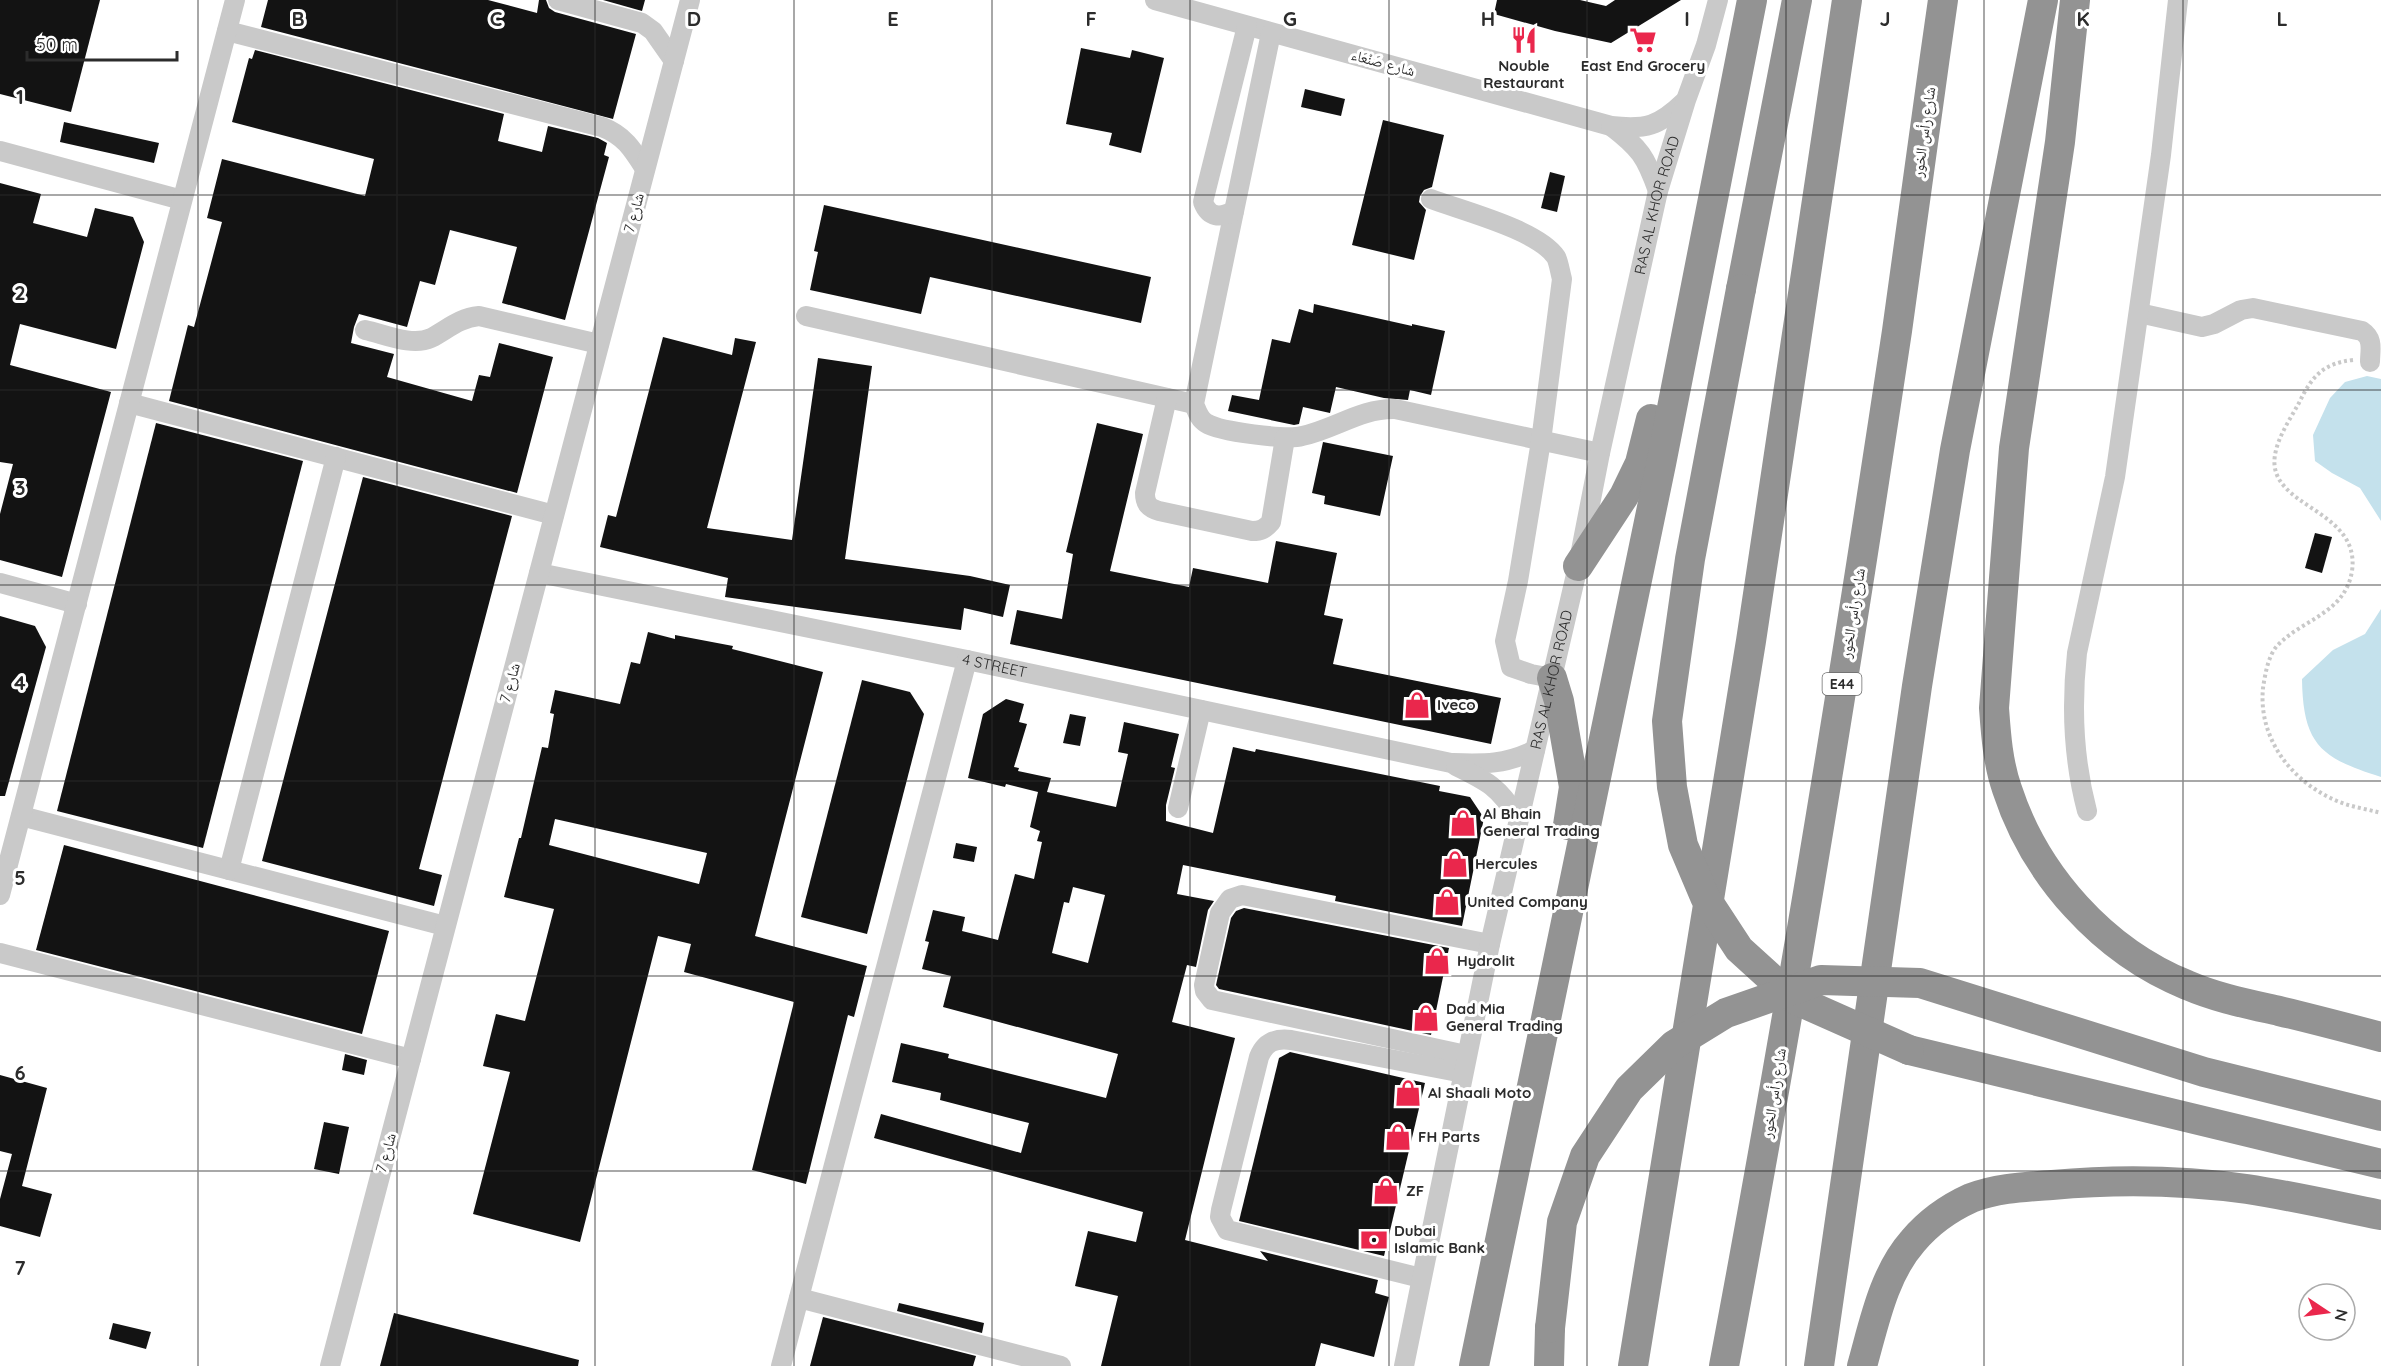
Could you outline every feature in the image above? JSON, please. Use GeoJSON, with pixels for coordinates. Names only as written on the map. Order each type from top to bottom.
{"type":"FeatureCollection","features":[{"type":"Feature","properties":{"kind":"highway"},"geometry":{"type":"LineString","coordinates":[[1475,1359],[1659,476],[1752,0]]}},
{"type":"Feature","properties":{"kind":"highway"},"geometry":{"type":"LineString","coordinates":[[1797,0],[1689,559],[1667,721],[1672,787],[1683,845],[1705,897],[1739,949],[1794,999],[1909,1050],[2381,1164]]}},
{"type":"Feature","properties":{"kind":"highway"},"geometry":{"type":"LineString","coordinates":[[1633,1366],[1751,641],[1846,0]]}},
{"type":"Feature","properties":{"kind":"highway","name":"شارع رأس الخور"},"geometry":{"type":"LineString","coordinates":[[1724,1366],[1766,1144],[1831,753],[1897,329],[1943,0]]}},
{"type":"Feature","properties":{"kind":"highway"},"geometry":{"type":"LineString","coordinates":[[1819,1366],[1915,698],[1950,485],[2043,0]]}},
{"type":"Feature","properties":{"kind":"highway"},"geometry":{"type":"LineString","coordinates":[[2074,0],[2060,142],[2014,448],[1994,708],[1997,749],[2006,788],[2020,826],[2035,852],[2069,900],[2104,934],[2143,963],[2186,985],[2232,1001],[2381,1037]]}},
{"type":"Feature","properties":{"kind":"highway"},"geometry":{"type":"LineString","coordinates":[[1578,566],[1624,496],[1640,463],[1684,269],[1734,87]]}},
{"type":"Feature","properties":{"kind":"highway"},"geometry":{"type":"LineString","coordinates":[[1552,678],[1559,701],[1574,787],[1562,860],[1569,914]]}},
{"type":"Feature","properties":{"kind":"highway"},"geometry":{"type":"LineString","coordinates":[[1549,1366],[1550,1328],[1562,1222],[1585,1156],[1629,1089],[1674,1045],[1726,1013],[1821,980],[1920,983],[2204,1072],[2381,1116]]}},
{"type":"Feature","properties":{"kind":"highway"},"geometry":{"type":"LineString","coordinates":[[1862,1366],[1885,1290],[1901,1256],[1912,1241],[1939,1216],[1972,1198],[1990,1192],[2069,1183],[2173,1182],[2246,1189],[2381,1215]]}},
{"type":"Feature","properties":{"kind":"street"},"geometry":{"type":"LineString","coordinates":[[0,895],[235,0]]}},
{"type":"Feature","properties":{"kind":"street"},"geometry":{"type":"LineString","coordinates":[[558,0],[642,23],[653,31],[674,61]]}},
{"type":"Feature","properties":{"kind":"street","name":"شارع 7"},"geometry":{"type":"LineString","coordinates":[[330,1366],[690,0]]}},
{"type":"Feature","properties":{"kind":"street","name":"شارع صَنْعَاء"},"geometry":{"type":"LineString","coordinates":[[1155,0],[1611,126],[1625,128],[1653,124],[1666,119],[1686,100]]}},
{"type":"Feature","properties":{"kind":"street","name":"RAS AL KHOR ROAD"},"geometry":{"type":"LineString","coordinates":[[1404,1366],[1464,1064],[1518,818],[1578,566],[1600,453],[1658,191],[1686,100],[1706,45],[1718,0]]}},
{"type":"Feature","properties":{"kind":"street"},"geometry":{"type":"LineString","coordinates":[[2087,811],[2075,752],[2072,709],[2074,681],[2081,635],[2112,494],[2169,92],[2178,0]]}},
{"type":"Feature","properties":{"kind":"street"},"geometry":{"type":"LineString","coordinates":[[1234,211],[1224,216],[1215,216],[1207,211],[1203,202],[1247,26]]}},
{"type":"Feature","properties":{"kind":"street"},"geometry":{"type":"LineString","coordinates":[[227,31],[602,127],[625,140],[645,169]]}},
{"type":"Feature","properties":{"kind":"street"},"geometry":{"type":"LineString","coordinates":[[1271,33],[1194,404],[1198,415],[1206,423],[1292,438],[1366,411],[1380,409],[1410,411],[1600,453]]}},
{"type":"Feature","properties":{"kind":"street","name":"شارع صَنْعَاء"},"geometry":{"type":"LineString","coordinates":[[1611,126],[1647,160],[1658,191]]}},
{"type":"Feature","properties":{"kind":"street"},"geometry":{"type":"LineString","coordinates":[[0,151],[182,200]]}},
{"type":"Feature","properties":{"kind":"street"},"geometry":{"type":"LineString","coordinates":[[1431,200],[1521,232],[1542,242],[1556,258],[1562,279],[1561,301],[1541,441],[1518,581],[1504,641],[1511,667],[1552,678]]}},
{"type":"Feature","properties":{"kind":"street"},"geometry":{"type":"LineString","coordinates":[[2139,313],[2202,327],[2214,324],[2241,310],[2260,308],[2362,331],[2370,338],[2370,362]]}},
{"type":"Feature","properties":{"kind":"street"},"geometry":{"type":"LineString","coordinates":[[365,330],[418,341],[429,339],[467,318],[478,316],[599,344]]}},
{"type":"Feature","properties":{"kind":"street"},"geometry":{"type":"LineString","coordinates":[[806,316],[1194,404]]}},
{"type":"Feature","properties":{"kind":"street"},"geometry":{"type":"LineString","coordinates":[[1167,398],[1145,493],[1145,502],[1151,508],[1159,511],[1252,531],[1266,528],[1271,522],[1292,438]]}},
{"type":"Feature","properties":{"kind":"street"},"geometry":{"type":"LineString","coordinates":[[129,403],[554,515]]}},
{"type":"Feature","properties":{"kind":"street"},"geometry":{"type":"LineString","coordinates":[[229,870],[336,457]]}},
{"type":"Feature","properties":{"kind":"street","name":"4 STREET"},"geometry":{"type":"LineString","coordinates":[[539,573],[967,660],[1450,763],[1489,764],[1515,760],[1535,750]]}},
{"type":"Feature","properties":{"kind":"street"},"geometry":{"type":"LineString","coordinates":[[0,583],[76,604]]}},
{"type":"Feature","properties":{"kind":"street"},"geometry":{"type":"LineString","coordinates":[[781,1366],[967,660]]}},
{"type":"Feature","properties":{"kind":"street"},"geometry":{"type":"LineString","coordinates":[[1178,808],[1201,710]]}},
{"type":"Feature","properties":{"kind":"street","name":"4 STREET"},"geometry":{"type":"LineString","coordinates":[[1450,763],[1486,780],[1505,797],[1518,818]]}},
{"type":"Feature","properties":{"kind":"street"},"geometry":{"type":"LineString","coordinates":[[21,816],[446,926]]}},
{"type":"Feature","properties":{"kind":"street"},"geometry":{"type":"LineString","coordinates":[[1464,1064],[1212,1000],[1208,997],[1204,985],[1220,913],[1230,899],[1242,895],[1490,944]]}},
{"type":"Feature","properties":{"kind":"street"},"geometry":{"type":"LineString","coordinates":[[0,953],[411,1059]]}},
{"type":"Feature","properties":{"kind":"street"},"geometry":{"type":"LineString","coordinates":[[1421,1278],[1227,1230],[1220,1217],[1221,1210],[1260,1057],[1267,1043],[1275,1040],[1291,1040],[1464,1064]]}},
{"type":"Feature","properties":{"kind":"street"},"geometry":{"type":"LineString","coordinates":[[799,1298],[1061,1366]]}},
{"type":"Feature","properties":{"kind":"path"},"geometry":{"type":"LineString","coordinates":[[2370,362],[2352,360],[2335,363],[2320,372],[2307,385],[2274,456],[2279,481],[2287,490],[2333,522],[2342,532],[2348,543],[2352,568],[2350,581],[2337,602],[2277,646],[2264,678],[2263,704],[2266,729],[2276,748],[2303,781],[2320,793],[2340,802],[2381,813]]}},
{"type":"Feature","properties":{"kind":"water"},"geometry":{"type":"Polygon","coordinates":[[[2367,376],[2381,379],[2381,521],[2360,488],[2315,461],[2313,435],[2330,398],[2345,382],[2367,376]]]}},
{"type":"Feature","properties":{"kind":"water"},"geometry":{"type":"Polygon","coordinates":[[[2381,609],[2381,777],[2343,763],[2319,746],[2306,719],[2302,679],[2333,650],[2365,634],[2381,609]]]}},
{"type":"Feature","properties":{"kind":"building"},"geometry":{"type":"Polygon","coordinates":[[[0,0],[100,0],[71,112],[0,94],[0,0]]]}},
{"type":"Feature","properties":{"kind":"building"},"geometry":{"type":"Polygon","coordinates":[[[268,0],[488,0],[537,13],[539,0],[546,0],[549,8],[555,12],[636,34],[613,119],[261,27],[268,0]]]}},
{"type":"Feature","properties":{"kind":"building"},"geometry":{"type":"Polygon","coordinates":[[[603,0],[645,0],[642,11],[603,0]]]}},
{"type":"Feature","properties":{"kind":"building"},"geometry":{"type":"Polygon","coordinates":[[[1497,0],[1580,0],[1606,6],[1615,0],[1681,0],[1611,43],[1555,31],[1494,14],[1497,0]]]}},
{"type":"Feature","properties":{"kind":"building"},"geometry":{"type":"Polygon","coordinates":[[[1081,48],[1130,58],[1132,50],[1164,58],[1141,153],[1109,145],[1112,133],[1066,124],[1081,48]]]}},
{"type":"Feature","properties":{"kind":"building"},"geometry":{"type":"Polygon","coordinates":[[[255,50],[504,114],[498,141],[542,152],[548,126],[598,138],[607,143],[604,155],[609,157],[565,320],[502,303],[517,247],[450,230],[435,285],[420,281],[407,327],[359,314],[354,327],[351,343],[394,354],[387,377],[472,401],[479,375],[490,377],[499,343],[553,357],[517,493],[169,401],[188,325],[194,327],[222,222],[207,218],[222,159],[365,196],[374,159],[232,122],[249,58],[252,59],[255,50]]]}},
{"type":"Feature","properties":{"kind":"building"},"geometry":{"type":"Polygon","coordinates":[[[1305,89],[1345,99],[1341,116],[1301,107],[1305,89]]]}},
{"type":"Feature","properties":{"kind":"building"},"geometry":{"type":"Polygon","coordinates":[[[1383,120],[1444,135],[1432,187],[1424,190],[1420,196],[1419,202],[1426,210],[1414,260],[1352,245],[1383,120]]]}},
{"type":"Feature","properties":{"kind":"building"},"geometry":{"type":"Polygon","coordinates":[[[64,122],[159,143],[154,163],[60,142],[64,122]]]}},
{"type":"Feature","properties":{"kind":"building"},"geometry":{"type":"Polygon","coordinates":[[[1550,172],[1565,176],[1557,212],[1541,208],[1550,172]]]}},
{"type":"Feature","properties":{"kind":"building"},"geometry":{"type":"Polygon","coordinates":[[[0,183],[41,194],[33,223],[87,237],[95,208],[133,217],[144,242],[116,349],[20,324],[10,365],[111,392],[62,577],[0,560],[0,514],[13,464],[0,462],[0,183]]]}},
{"type":"Feature","properties":{"kind":"building"},"geometry":{"type":"Polygon","coordinates":[[[824,205],[1151,277],[1141,323],[930,277],[921,314],[810,290],[818,252],[814,251],[824,205]]]}},
{"type":"Feature","properties":{"kind":"building"},"geometry":{"type":"Polygon","coordinates":[[[1314,304],[1445,331],[1431,395],[1410,390],[1408,400],[1384,398],[1336,387],[1330,413],[1303,407],[1299,424],[1294,425],[1228,411],[1232,395],[1259,400],[1272,339],[1290,343],[1299,309],[1313,313],[1314,304]]]}},
{"type":"Feature","properties":{"kind":"building"},"geometry":{"type":"Polygon","coordinates":[[[663,337],[732,355],[735,338],[756,342],[707,528],[792,540],[818,358],[872,366],[845,559],[970,576],[1010,585],[1003,617],[964,608],[961,630],[725,597],[728,578],[600,547],[608,515],[616,517],[663,337]]]}},
{"type":"Feature","properties":{"kind":"building"},"geometry":{"type":"Polygon","coordinates":[[[156,423],[303,461],[203,848],[57,811],[156,423]]]}},
{"type":"Feature","properties":{"kind":"building"},"geometry":{"type":"Polygon","coordinates":[[[1097,423],[1143,434],[1110,571],[1189,587],[1193,568],[1268,583],[1276,541],[1337,553],[1324,615],[1343,619],[1333,664],[1501,698],[1491,744],[1010,644],[1017,610],[1062,619],[1073,554],[1066,552],[1097,423]]]}},
{"type":"Feature","properties":{"kind":"building"},"geometry":{"type":"Polygon","coordinates":[[[1323,442],[1393,456],[1380,516],[1324,504],[1325,496],[1312,493],[1323,442]]]}},
{"type":"Feature","properties":{"kind":"building"},"geometry":{"type":"Polygon","coordinates":[[[363,477],[512,516],[419,869],[442,875],[434,906],[262,861],[363,477]]]}},
{"type":"Feature","properties":{"kind":"building"},"geometry":{"type":"Polygon","coordinates":[[[2315,533],[2332,537],[2322,573],[2305,568],[2315,533]]]}},
{"type":"Feature","properties":{"kind":"building"},"geometry":{"type":"Polygon","coordinates":[[[0,616],[35,626],[46,647],[5,796],[0,796],[0,616]]]}},
{"type":"Feature","properties":{"kind":"building"},"geometry":{"type":"Polygon","coordinates":[[[648,632],[675,639],[675,635],[733,646],[732,649],[823,672],[755,936],[867,966],[854,1017],[848,1015],[806,1184],[752,1170],[794,1002],[684,972],[691,944],[658,936],[580,1242],[473,1214],[510,1072],[483,1066],[496,1014],[525,1021],[554,909],[504,897],[519,838],[521,838],[542,747],[548,748],[554,714],[550,713],[555,690],[620,704],[631,662],[640,664],[648,632]],[[555,819],[549,845],[699,884],[707,853],[555,819]]]}},
{"type":"Feature","properties":{"kind":"building"},"geometry":{"type":"Polygon","coordinates":[[[862,680],[910,692],[924,714],[867,934],[801,917],[862,680]]]}},
{"type":"Feature","properties":{"kind":"building"},"geometry":{"type":"Polygon","coordinates":[[[1006,699],[1024,704],[1019,722],[1027,724],[1014,767],[1019,768],[1018,771],[1051,778],[1047,792],[1116,807],[1128,754],[1118,752],[1124,722],[1179,734],[1171,767],[1175,768],[1166,805],[1166,821],[1213,833],[1233,747],[1255,752],[1256,749],[1440,786],[1439,791],[1470,797],[1484,818],[1462,926],[1335,901],[1336,896],[1183,865],[1177,894],[1214,901],[1208,910],[1196,967],[1187,965],[1172,1022],[1235,1038],[1185,1240],[1268,1261],[1260,1251],[1378,1280],[1375,1293],[1389,1297],[1374,1357],[1321,1343],[1315,1366],[1101,1366],[1118,1296],[1075,1286],[1088,1231],[1136,1242],[1143,1212],[874,1138],[881,1114],[1021,1153],[1029,1123],[940,1100],[941,1093],[892,1082],[901,1043],[949,1054],[948,1058],[1106,1098],[1118,1054],[943,1007],[951,976],[922,969],[929,942],[925,941],[933,910],[965,917],[962,931],[998,940],[1015,874],[1034,879],[1042,842],[1037,841],[1040,831],[1030,827],[1038,792],[968,778],[983,714],[1006,699]],[[1073,887],[1069,903],[1064,902],[1052,953],[1088,963],[1105,895],[1073,887]]]}},
{"type":"Feature","properties":{"kind":"building"},"geometry":{"type":"Polygon","coordinates":[[[1070,714],[1086,717],[1080,746],[1063,743],[1070,714]]]}},
{"type":"Feature","properties":{"kind":"building"},"geometry":{"type":"Polygon","coordinates":[[[956,843],[977,847],[974,862],[953,858],[956,843]]]}},
{"type":"Feature","properties":{"kind":"building"},"geometry":{"type":"Polygon","coordinates":[[[64,845],[389,931],[362,1034],[36,950],[64,845]]]}},
{"type":"Feature","properties":{"kind":"building"},"geometry":{"type":"Polygon","coordinates":[[[1244,908],[1449,948],[1431,1035],[1219,989],[1216,985],[1231,918],[1236,911],[1244,908]]]}},
{"type":"Feature","properties":{"kind":"building"},"geometry":{"type":"Polygon","coordinates":[[[1290,1052],[1425,1083],[1384,1256],[1239,1221],[1279,1058],[1290,1052]]]}},
{"type":"Feature","properties":{"kind":"building"},"geometry":{"type":"Polygon","coordinates":[[[345,1054],[367,1060],[364,1075],[342,1070],[345,1054]]]}},
{"type":"Feature","properties":{"kind":"building"},"geometry":{"type":"Polygon","coordinates":[[[0,1075],[47,1088],[22,1186],[52,1194],[40,1237],[0,1226],[0,1199],[12,1154],[0,1151],[0,1075]]]}},
{"type":"Feature","properties":{"kind":"building"},"geometry":{"type":"Polygon","coordinates":[[[324,1122],[349,1127],[339,1174],[314,1169],[324,1122]]]}},
{"type":"Feature","properties":{"kind":"building"},"geometry":{"type":"Polygon","coordinates":[[[899,1303],[984,1323],[982,1333],[897,1311],[899,1303]]]}},
{"type":"Feature","properties":{"kind":"building"},"geometry":{"type":"Polygon","coordinates":[[[394,1313],[579,1360],[578,1366],[380,1366],[394,1313]]]}},
{"type":"Feature","properties":{"kind":"building"},"geometry":{"type":"Polygon","coordinates":[[[823,1317],[976,1356],[973,1366],[810,1366],[823,1317]]]}},
{"type":"Feature","properties":{"kind":"building"},"geometry":{"type":"Polygon","coordinates":[[[113,1323],[151,1332],[146,1349],[109,1339],[113,1323]]]}},
{"type":"Feature","properties":{"kind":"place","name":"Nouble Restaurant"},"geometry":{"type":"Point","coordinates":[1524,40]}},
{"type":"Feature","properties":{"kind":"place","name":"East End Grocery"},"geometry":{"type":"Point","coordinates":[1643,40]}},
{"type":"Feature","properties":{"kind":"place","name":"Iveco"},"geometry":{"type":"Point","coordinates":[1417,705]}},
{"type":"Feature","properties":{"kind":"place","name":"Al Bhain General Trading"},"geometry":{"type":"Point","coordinates":[1463,823]}},
{"type":"Feature","properties":{"kind":"place","name":"Hercules"},"geometry":{"type":"Point","coordinates":[1455,864]}},
{"type":"Feature","properties":{"kind":"place","name":"United Company"},"geometry":{"type":"Point","coordinates":[1447,902]}},
{"type":"Feature","properties":{"kind":"place","name":"Hydrolit"},"geometry":{"type":"Point","coordinates":[1437,961]}},
{"type":"Feature","properties":{"kind":"place","name":"Dad Mia General Trading"},"geometry":{"type":"Point","coordinates":[1426,1018]}},
{"type":"Feature","properties":{"kind":"place","name":"Al Shaali Moto"},"geometry":{"type":"Point","coordinates":[1408,1093]}},
{"type":"Feature","properties":{"kind":"place","name":"FH Parts"},"geometry":{"type":"Point","coordinates":[1398,1137]}},
{"type":"Feature","properties":{"kind":"place","name":"ZF"},"geometry":{"type":"Point","coordinates":[1386,1191]}},
{"type":"Feature","properties":{"kind":"place","name":"Dubai Islamic Bank"},"geometry":{"type":"Point","coordinates":[1374,1240]}}]}
